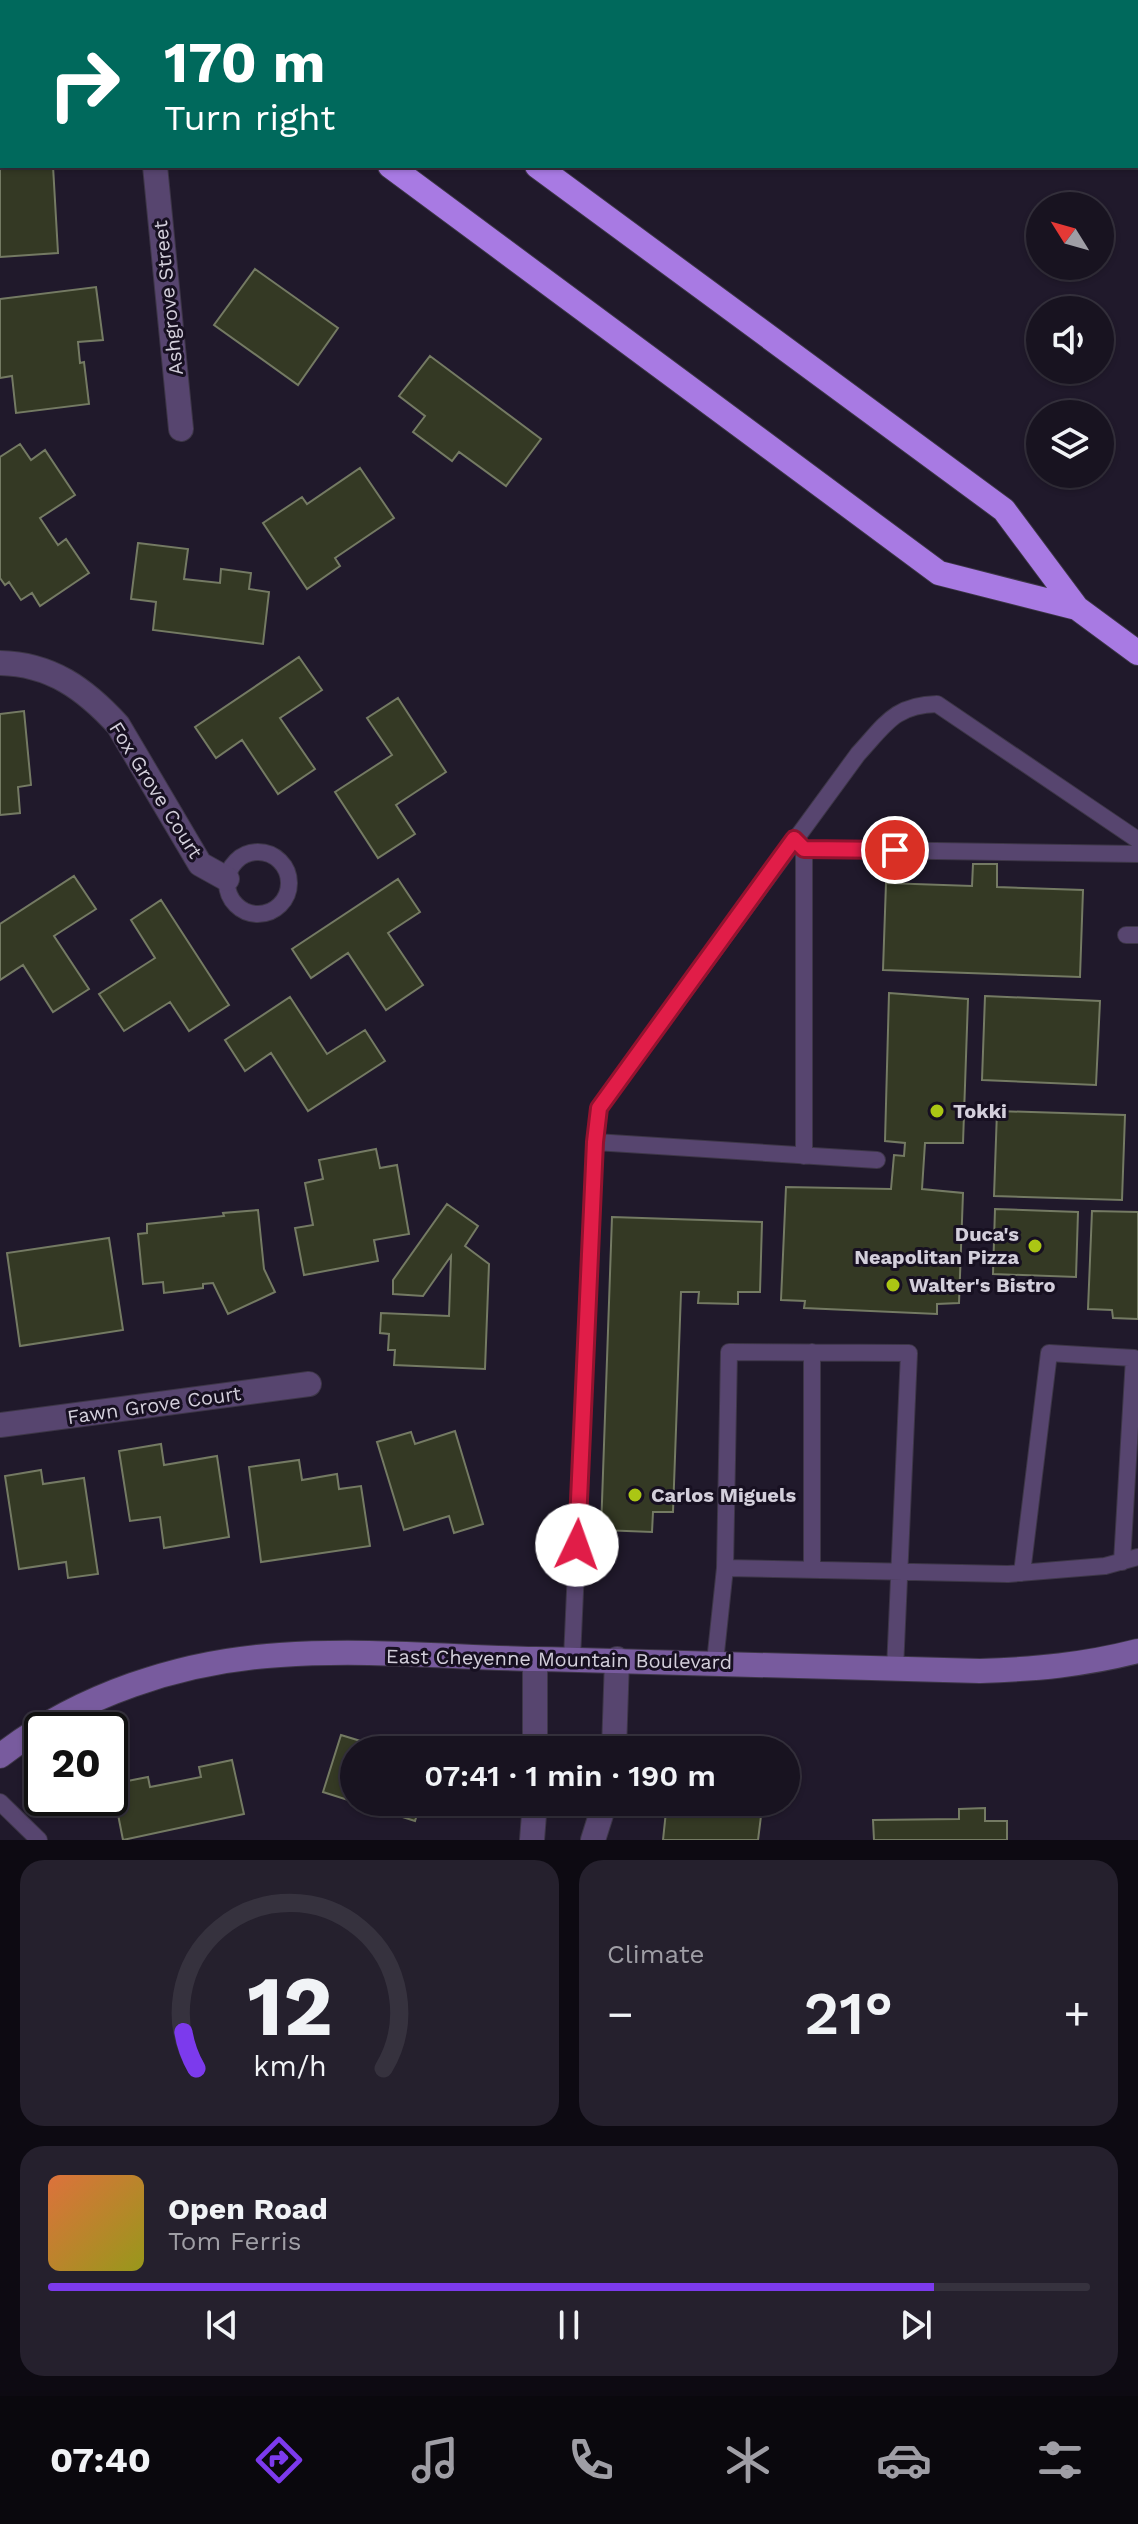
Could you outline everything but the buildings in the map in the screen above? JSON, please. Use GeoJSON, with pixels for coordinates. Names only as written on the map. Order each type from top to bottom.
{"type":"FeatureCollection","features":[{"type":"Feature","properties":{"kind":"highway"},"geometry":{"type":"LineString","coordinates":[[393,168],[939,573],[1077,608]]}},
{"type":"Feature","properties":{"kind":"highway"},"geometry":{"type":"LineString","coordinates":[[540,168],[1004,510],[1077,608],[1138,653]]}},
{"type":"Feature","properties":{"kind":"street","name":"Ashgrove Street"},"geometry":{"type":"LineString","coordinates":[[155,168],[181,429]]}},
{"type":"Feature","properties":{"kind":"street","name":"Fox Grove Court"},"geometry":{"type":"LineString","coordinates":[[0,663],[29,665],[69,680],[103,708],[118,725],[200,864],[227,879]]}},
{"type":"Feature","properties":{"kind":"street","name":"Fawn Grove Court"},"geometry":{"type":"LineString","coordinates":[[0,1425],[309,1384]]}},
{"type":"Feature","properties":{"kind":"street","name":"East Cheyenne Mountain Boulevard"},"geometry":{"type":"LineString","coordinates":[[0,1756],[58,1719],[108,1694],[164,1675],[220,1662],[281,1655],[411,1654],[895,1669],[1042,1669],[1086,1664],[1138,1651]]}},
{"type":"Feature","properties":{"kind":"street"},"geometry":{"type":"LineString","coordinates":[[535,1659],[535,1736]]}},
{"type":"Feature","properties":{"kind":"street"},"geometry":{"type":"LineString","coordinates":[[614,1736],[617,1659]]}},
{"type":"Feature","properties":{"kind":"street"},"geometry":{"type":"LineString","coordinates":[[532,1840],[534,1816]]}},
{"type":"Feature","properties":{"kind":"street"},"geometry":{"type":"LineString","coordinates":[[593,1840],[601,1816]]}},
{"type":"Feature","properties":{"kind":"lane"},"geometry":{"type":"LineString","coordinates":[[572,1659],[599,1108],[799,844],[858,754],[894,715],[915,705],[937,704],[1138,840]]}},
{"type":"Feature","properties":{"kind":"lane"},"geometry":{"type":"LineString","coordinates":[[799,844],[1138,854]]}},
{"type":"Feature","properties":{"kind":"lane"},"geometry":{"type":"LineString","coordinates":[[799,844],[804,1156]]}},
{"type":"Feature","properties":{"kind":"lane"},"geometry":{"type":"LineString","coordinates":[[595,1142],[877,1160]]}},
{"type":"Feature","properties":{"kind":"lane"},"geometry":{"type":"LineString","coordinates":[[715,1662],[725,1568],[729,1352],[909,1353],[895,1669]]}},
{"type":"Feature","properties":{"kind":"lane"},"geometry":{"type":"LineString","coordinates":[[812,1352],[812,1570]]}},
{"type":"Feature","properties":{"kind":"lane"},"geometry":{"type":"LineString","coordinates":[[725,1568],[1022,1573],[1105,1566],[1130,1559],[1136,1358],[1049,1353],[1022,1573]]}},
{"type":"Feature","properties":{"kind":"lane"},"geometry":{"type":"LineString","coordinates":[[0,1802],[39,1840]]}},
{"type":"Feature","properties":{"kind":"place","name":"Tokki"},"geometry":{"type":"Point","coordinates":[937,1111]}},
{"type":"Feature","properties":{"kind":"place","name":"Duca's Neapolitan Pizza"},"geometry":{"type":"Point","coordinates":[1035,1246]}},
{"type":"Feature","properties":{"kind":"place","name":"Walter's Bistro"},"geometry":{"type":"Point","coordinates":[893,1285]}},
{"type":"Feature","properties":{"kind":"place","name":"Carlos Miguels"},"geometry":{"type":"Point","coordinates":[635,1495]}},
{"type":"Feature","properties":{"kind":"route"},"geometry":{"type":"LineString","coordinates":[[577,1545],[599,1108],[794,839],[804,849],[895,850]]}}]}
